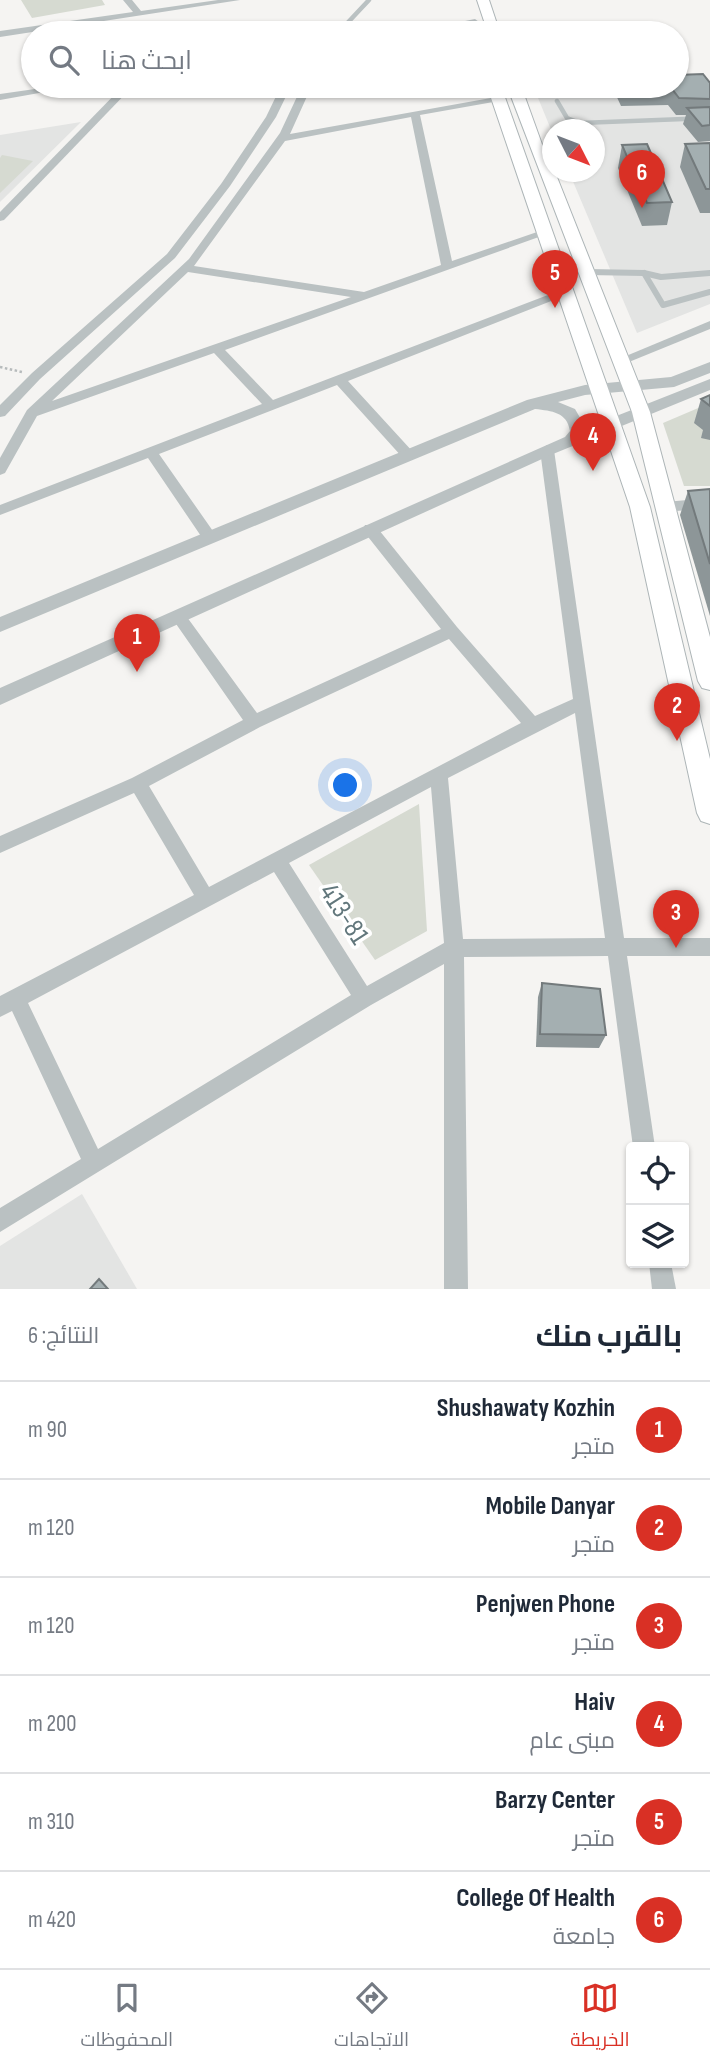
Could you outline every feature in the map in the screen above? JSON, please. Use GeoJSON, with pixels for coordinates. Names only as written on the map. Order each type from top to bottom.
{"type":"FeatureCollection","features":[{"type":"Feature","properties":{"kind":"main road"},"geometry":{"type":"LineString","coordinates":[[476,21],[484,4]]}},
{"type":"Feature","properties":{"kind":"main road"},"geometry":{"type":"LineString","coordinates":[[484,4],[490,21]]}},
{"type":"Feature","properties":{"kind":"main road"},"geometry":{"type":"LineString","coordinates":[[504,98],[544,233],[640,507],[710,813]]}},
{"type":"Feature","properties":{"kind":"main road"},"geometry":{"type":"LineString","coordinates":[[506,98],[543,166],[588,272],[641,412],[706,649],[710,681]]}},
{"type":"Feature","properties":{"kind":"street"},"geometry":{"type":"LineString","coordinates":[[127,0],[139,14]]}},
{"type":"Feature","properties":{"kind":"street"},"geometry":{"type":"LineString","coordinates":[[90,21],[203,2],[236,0]]}},
{"type":"Feature","properties":{"kind":"street"},"geometry":{"type":"LineString","coordinates":[[0,34],[21,31]]}},
{"type":"Feature","properties":{"kind":"street"},"geometry":{"type":"LineString","coordinates":[[0,97],[21,94]]}},
{"type":"Feature","properties":{"kind":"street"},"geometry":{"type":"LineString","coordinates":[[0,218],[116,98]]}},
{"type":"Feature","properties":{"kind":"street"},"geometry":{"type":"LineString","coordinates":[[0,413],[36,376],[171,256],[225,186],[271,117],[280,98]]}},
{"type":"Feature","properties":{"kind":"street"},"geometry":{"type":"LineString","coordinates":[[0,470],[32,413],[186,268],[282,138],[301,98]]}},
{"type":"Feature","properties":{"kind":"street"},"geometry":{"type":"LineString","coordinates":[[282,138],[415,113],[472,98]]}},
{"type":"Feature","properties":{"kind":"street"},"geometry":{"type":"LineString","coordinates":[[415,113],[447,265]]}},
{"type":"Feature","properties":{"kind":"street"},"geometry":{"type":"LineString","coordinates":[[225,186],[244,190]]}},
{"type":"Feature","properties":{"kind":"street"},"geometry":{"type":"LineString","coordinates":[[32,413],[544,233]]}},
{"type":"Feature","properties":{"kind":"street"},"geometry":{"type":"LineString","coordinates":[[186,268],[363,295]]}},
{"type":"Feature","properties":{"kind":"street"},"geometry":{"type":"LineString","coordinates":[[0,510],[565,292]]}},
{"type":"Feature","properties":{"kind":"street"},"geometry":{"type":"LineString","coordinates":[[620,361],[710,325]]}},
{"type":"Feature","properties":{"kind":"street"},"geometry":{"type":"LineString","coordinates":[[216,348],[270,405]]}},
{"type":"Feature","properties":{"kind":"street"},"geometry":{"type":"LineString","coordinates":[[0,625],[533,404],[599,388],[674,382],[710,367]]}},
{"type":"Feature","properties":{"kind":"street"},"geometry":{"type":"LineString","coordinates":[[339,379],[408,455]]}},
{"type":"Feature","properties":{"kind":"street"},"geometry":{"type":"LineString","coordinates":[[0,697],[547,450],[710,384]]}},
{"type":"Feature","properties":{"kind":"street"},"geometry":{"type":"LineString","coordinates":[[533,404],[557,407],[570,413],[578,422],[578,432],[571,440]]}},
{"type":"Feature","properties":{"kind":"street"},"geometry":{"type":"LineString","coordinates":[[150,450],[210,538]]}},
{"type":"Feature","properties":{"kind":"street"},"geometry":{"type":"LineString","coordinates":[[547,450],[643,1142]]}},
{"type":"Feature","properties":{"kind":"street"},"geometry":{"type":"LineString","coordinates":[[665,507],[710,503]]}},
{"type":"Feature","properties":{"kind":"street"},"geometry":{"type":"LineString","coordinates":[[370,529],[451,631],[533,725]]}},
{"type":"Feature","properties":{"kind":"street"},"geometry":{"type":"LineString","coordinates":[[179,617],[254,722]]}},
{"type":"Feature","properties":{"kind":"street"},"geometry":{"type":"LineString","coordinates":[[0,845],[138,783],[254,722],[451,631]]}},
{"type":"Feature","properties":{"kind":"street"},"geometry":{"type":"LineString","coordinates":[[94,1163],[8,1003],[533,725],[582,702]]}},
{"type":"Feature","properties":{"kind":"street"},"geometry":{"type":"LineString","coordinates":[[439,775],[454,948],[456,1289]]}},
{"type":"Feature","properties":{"kind":"street"},"geometry":{"type":"LineString","coordinates":[[138,783],[206,898]]}},
{"type":"Feature","properties":{"kind":"street","name":"413-81"},"geometry":{"type":"LineString","coordinates":[[276,861],[363,998]]}},
{"type":"Feature","properties":{"kind":"street"},"geometry":{"type":"LineString","coordinates":[[0,1221],[363,998],[454,948],[710,947]]}},
{"type":"Feature","properties":{"kind":"street"},"geometry":{"type":"LineString","coordinates":[[661,1268],[664,1289]]}},
{"type":"Feature","properties":{"kind":"lane"},"geometry":{"type":"LineString","coordinates":[[349,21],[369,0]]}},
{"type":"Feature","properties":{"kind":"lane"},"geometry":{"type":"LineString","coordinates":[[557,101],[570,119]]}},
{"type":"Feature","properties":{"kind":"lane"},"geometry":{"type":"LineString","coordinates":[[605,122],[710,118]]}},
{"type":"Feature","properties":{"kind":"lane"},"geometry":{"type":"LineString","coordinates":[[588,272],[644,273],[661,277],[710,273]]}},
{"type":"Feature","properties":{"kind":"lane"},"geometry":{"type":"LineString","coordinates":[[644,273],[663,305],[710,292]]}},
{"type":"Feature","properties":{"kind":"path"},"geometry":{"type":"LineString","coordinates":[[0,367],[36,376]]}},
{"type":"Feature","properties":{"kind":"shaded area"},"geometry":{"type":"Polygon","coordinates":[[[21,0],[102,0],[105,5],[32,18],[21,0]]]}},
{"type":"Feature","properties":{"kind":"shaded area"},"geometry":{"type":"Polygon","coordinates":[[[710,86],[710,304],[637,333],[573,182],[605,182],[605,119],[547,119],[538,98],[689,98],[689,87],[710,86]]]}},
{"type":"Feature","properties":{"kind":"shaded area"},"geometry":{"type":"Polygon","coordinates":[[[81,122],[0,202],[0,135],[81,122]]]}},
{"type":"Feature","properties":{"kind":"shaded area"},"geometry":{"type":"Polygon","coordinates":[[[2,155],[33,161],[0,193],[0,158],[2,155]]]}},
{"type":"Feature","properties":{"kind":"shaded area"},"geometry":{"type":"Polygon","coordinates":[[[710,403],[710,486],[684,486],[663,423],[710,403]]]}},
{"type":"Feature","properties":{"kind":"shaded area"},"geometry":{"type":"Polygon","coordinates":[[[419,804],[427,931],[375,960],[309,865],[419,804]]]}},
{"type":"Feature","properties":{"kind":"shaded area"},"geometry":{"type":"Polygon","coordinates":[[[82,1194],[137,1289],[0,1289],[0,1246],[82,1194]]]}},
{"type":"Feature","properties":{"kind":"building"},"geometry":{"type":"Polygon","coordinates":[[[703,74],[710,83],[710,99],[679,98],[689,98],[689,75],[703,74]]]}},
{"type":"Feature","properties":{"kind":"building"},"geometry":{"type":"Polygon","coordinates":[[[710,107],[710,125],[702,126],[687,108],[710,107]]]}},
{"type":"Feature","properties":{"kind":"building"},"geometry":{"type":"Polygon","coordinates":[[[710,143],[710,189],[706,189],[685,144],[710,143]]]}},
{"type":"Feature","properties":{"kind":"building"},"geometry":{"type":"Polygon","coordinates":[[[647,144],[672,202],[647,203],[622,145],[647,144]]]}},
{"type":"Feature","properties":{"kind":"building"},"geometry":{"type":"Polygon","coordinates":[[[710,395],[710,406],[701,399],[710,395]]]}},
{"type":"Feature","properties":{"kind":"building"},"geometry":{"type":"Polygon","coordinates":[[[710,489],[710,564],[688,491],[710,489]]]}},
{"type":"Feature","properties":{"kind":"building"},"geometry":{"type":"Polygon","coordinates":[[[542,983],[600,989],[606,1035],[540,1034],[542,983]]]}},
{"type":"Feature","properties":{"kind":"building"},"geometry":{"type":"Polygon","coordinates":[[[99,1279],[108,1289],[90,1289],[99,1279]]]}},
{"type":"Feature","properties":{"kind":"place","name":"College Of Health"},"geometry":{"type":"Point","coordinates":[642,208]}},
{"type":"Feature","properties":{"kind":"place","name":"Barzy Center"},"geometry":{"type":"Point","coordinates":[555,308]}},
{"type":"Feature","properties":{"kind":"place","name":"Haiv"},"geometry":{"type":"Point","coordinates":[593,471]}},
{"type":"Feature","properties":{"kind":"place","name":"Shushawaty Kozhin"},"geometry":{"type":"Point","coordinates":[137,672]}},
{"type":"Feature","properties":{"kind":"place","name":"Mobile Danyar"},"geometry":{"type":"Point","coordinates":[677,741]}},
{"type":"Feature","properties":{"kind":"place","name":"Penjwen Phone"},"geometry":{"type":"Point","coordinates":[676,948]}}]}
